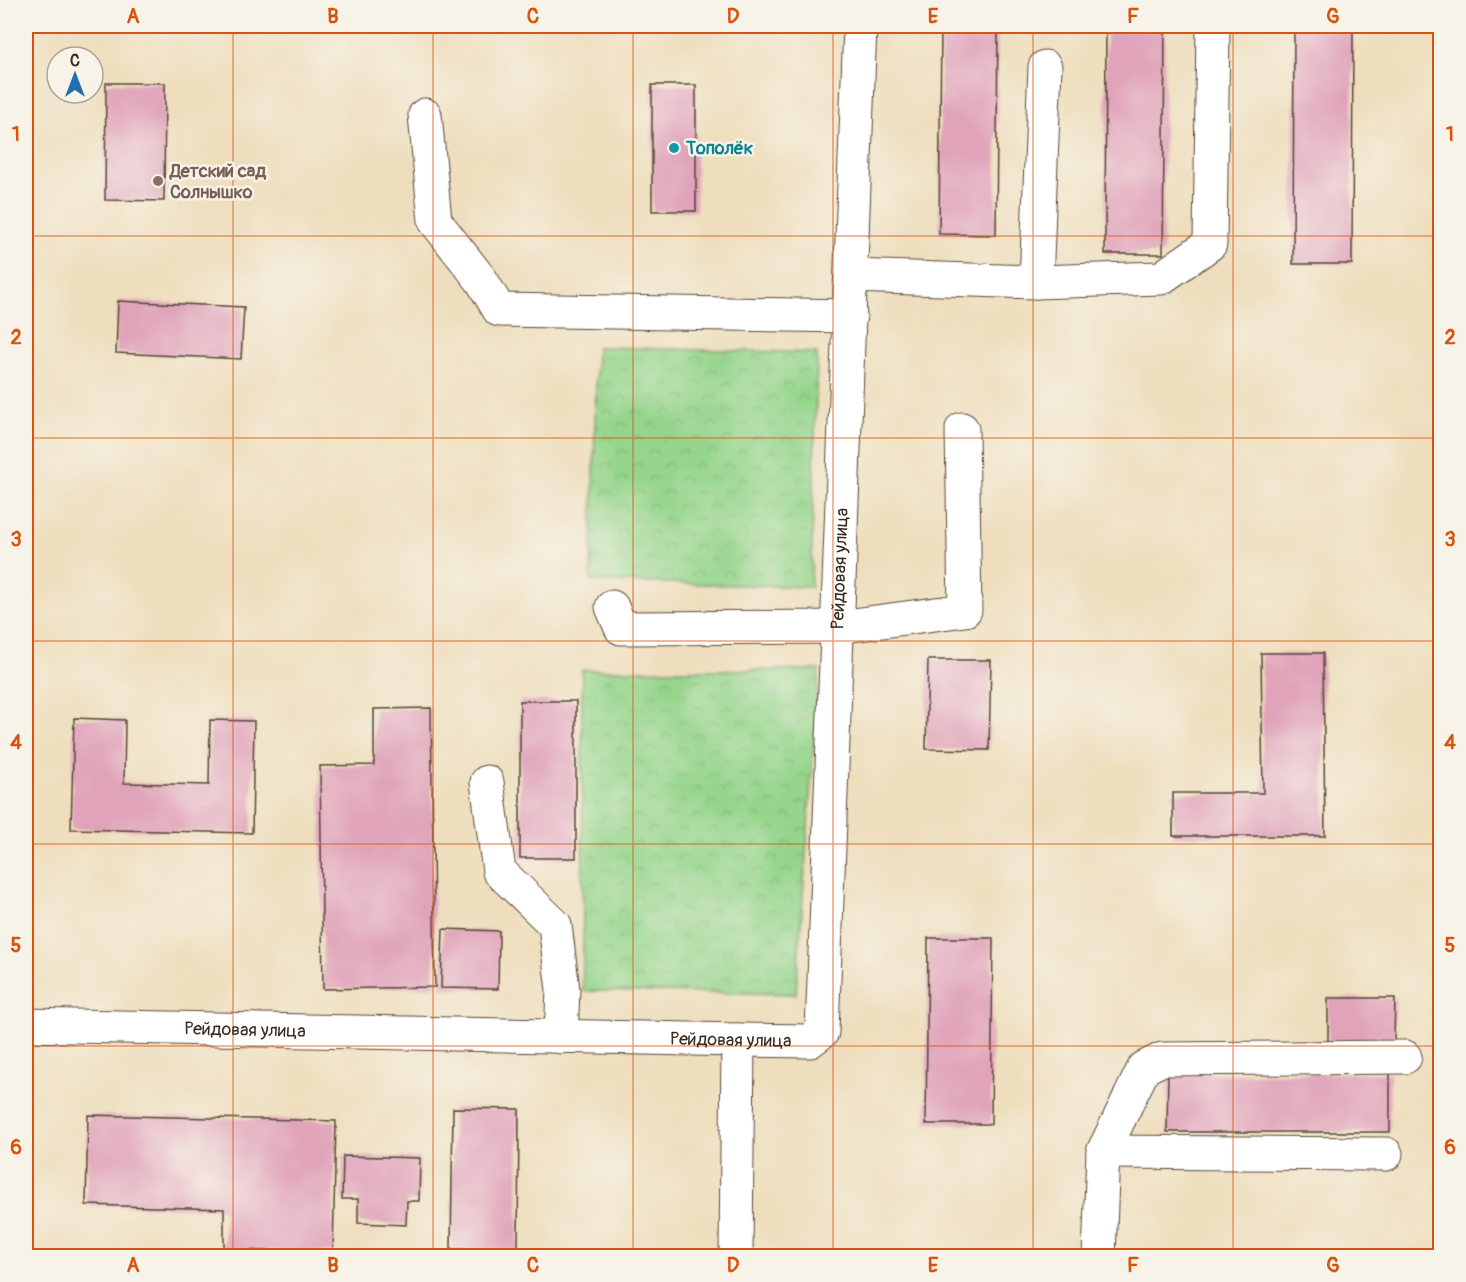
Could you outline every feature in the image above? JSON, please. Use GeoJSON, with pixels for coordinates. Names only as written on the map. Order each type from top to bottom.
{"type":"FeatureCollection","features":[{"type":"Feature","properties":{"kind":"street","name":"Рейдовая улица"},"geometry":{"type":"LineString","coordinates":[[26,1025],[810,1041],[822,1032],[860,26]]}},
{"type":"Feature","properties":{"kind":"street"},"geometry":{"type":"LineString","coordinates":[[851,276],[1036,282],[1161,278],[1210,244],[1213,26]]}},
{"type":"Feature","properties":{"kind":"street"},"geometry":{"type":"LineString","coordinates":[[1036,282],[1045,67]]}},
{"type":"Feature","properties":{"kind":"street"},"geometry":{"type":"LineString","coordinates":[[425,115],[435,221],[482,281],[499,310],[850,316]]}},
{"type":"Feature","properties":{"kind":"street"},"geometry":{"type":"LineString","coordinates":[[612,607],[621,628],[838,627],[965,610],[962,429]]}},
{"type":"Feature","properties":{"kind":"street"},"geometry":{"type":"LineString","coordinates":[[487,782],[499,872],[555,924],[563,990],[561,1037]]}},
{"type":"Feature","properties":{"kind":"street"},"geometry":{"type":"LineString","coordinates":[[736,1257],[738,1040]]}},
{"type":"Feature","properties":{"kind":"street"},"geometry":{"type":"LineString","coordinates":[[1099,1257],[1103,1152],[1144,1068],[1162,1059],[1405,1058]]}},
{"type":"Feature","properties":{"kind":"street"},"geometry":{"type":"LineString","coordinates":[[1103,1152],[1386,1154]]}},
{"type":"Feature","properties":{"kind":"green space"},"geometry":{"type":"Polygon","coordinates":[[[597,347],[817,353],[811,587],[591,581],[597,347]]]}},
{"type":"Feature","properties":{"kind":"green space"},"geometry":{"type":"Polygon","coordinates":[[[582,670],[819,670],[796,994],[583,991],[582,670]]]}},
{"type":"Feature","properties":{"kind":"building"},"geometry":{"type":"Polygon","coordinates":[[[941,26],[998,26],[996,235],[939,234],[941,26]]]}},
{"type":"Feature","properties":{"kind":"building"},"geometry":{"type":"Polygon","coordinates":[[[1106,26],[1165,26],[1163,254],[1105,254],[1106,26]]]}},
{"type":"Feature","properties":{"kind":"building"},"geometry":{"type":"Polygon","coordinates":[[[1294,26],[1353,26],[1352,264],[1293,264],[1294,26]]]}},
{"type":"Feature","properties":{"kind":"building"},"geometry":{"type":"Polygon","coordinates":[[[106,83],[165,83],[164,201],[105,200],[106,83]]]}},
{"type":"Feature","properties":{"kind":"building","name":"Тополёк"},"geometry":{"type":"Polygon","coordinates":[[[652,85],[696,85],[696,211],[652,211],[652,85]]]}},
{"type":"Feature","properties":{"kind":"building"},"geometry":{"type":"Polygon","coordinates":[[[118,301],[244,307],[241,359],[116,353],[118,301]]]}},
{"type":"Feature","properties":{"kind":"building"},"geometry":{"type":"Polygon","coordinates":[[[1261,653],[1323,653],[1325,836],[1173,836],[1173,793],[1263,793],[1261,653]]]}},
{"type":"Feature","properties":{"kind":"building"},"geometry":{"type":"Polygon","coordinates":[[[928,660],[991,660],[989,750],[926,749],[928,660]]]}},
{"type":"Feature","properties":{"kind":"building"},"geometry":{"type":"Polygon","coordinates":[[[520,701],[576,701],[576,858],[520,858],[520,701]]]}},
{"type":"Feature","properties":{"kind":"building"},"geometry":{"type":"Polygon","coordinates":[[[431,708],[435,987],[323,989],[320,766],[374,765],[374,709],[431,708]]]}},
{"type":"Feature","properties":{"kind":"building"},"geometry":{"type":"Polygon","coordinates":[[[74,718],[125,720],[124,783],[209,785],[210,720],[254,721],[252,833],[71,829],[74,718]]]}},
{"type":"Feature","properties":{"kind":"building"},"geometry":{"type":"Polygon","coordinates":[[[443,929],[499,931],[498,989],[441,988],[443,929]]]}},
{"type":"Feature","properties":{"kind":"building"},"geometry":{"type":"Polygon","coordinates":[[[928,938],[993,938],[991,1124],[926,1124],[928,938]]]}},
{"type":"Feature","properties":{"kind":"building"},"geometry":{"type":"Polygon","coordinates":[[[1328,998],[1395,998],[1394,1041],[1328,1042],[1328,998]]]}},
{"type":"Feature","properties":{"kind":"building"},"geometry":{"type":"Polygon","coordinates":[[[1390,1073],[1390,1132],[1167,1132],[1168,1074],[1390,1073]]]}},
{"type":"Feature","properties":{"kind":"building"},"geometry":{"type":"Polygon","coordinates":[[[453,1108],[519,1109],[518,1250],[451,1249],[453,1108]]]}},
{"type":"Feature","properties":{"kind":"building"},"geometry":{"type":"Polygon","coordinates":[[[88,1115],[336,1121],[333,1252],[224,1250],[224,1209],[86,1205],[88,1115]]]}},
{"type":"Feature","properties":{"kind":"building"},"geometry":{"type":"Polygon","coordinates":[[[343,1156],[420,1158],[419,1201],[407,1201],[406,1225],[358,1223],[358,1199],[342,1199],[343,1156]]]}},
{"type":"Feature","properties":{"kind":"place","name":"Тополёк"},"geometry":{"type":"Point","coordinates":[674,148]}},
{"type":"Feature","properties":{"kind":"place","name":"Детский сад Солнышко"},"geometry":{"type":"Point","coordinates":[158,181]}}]}
